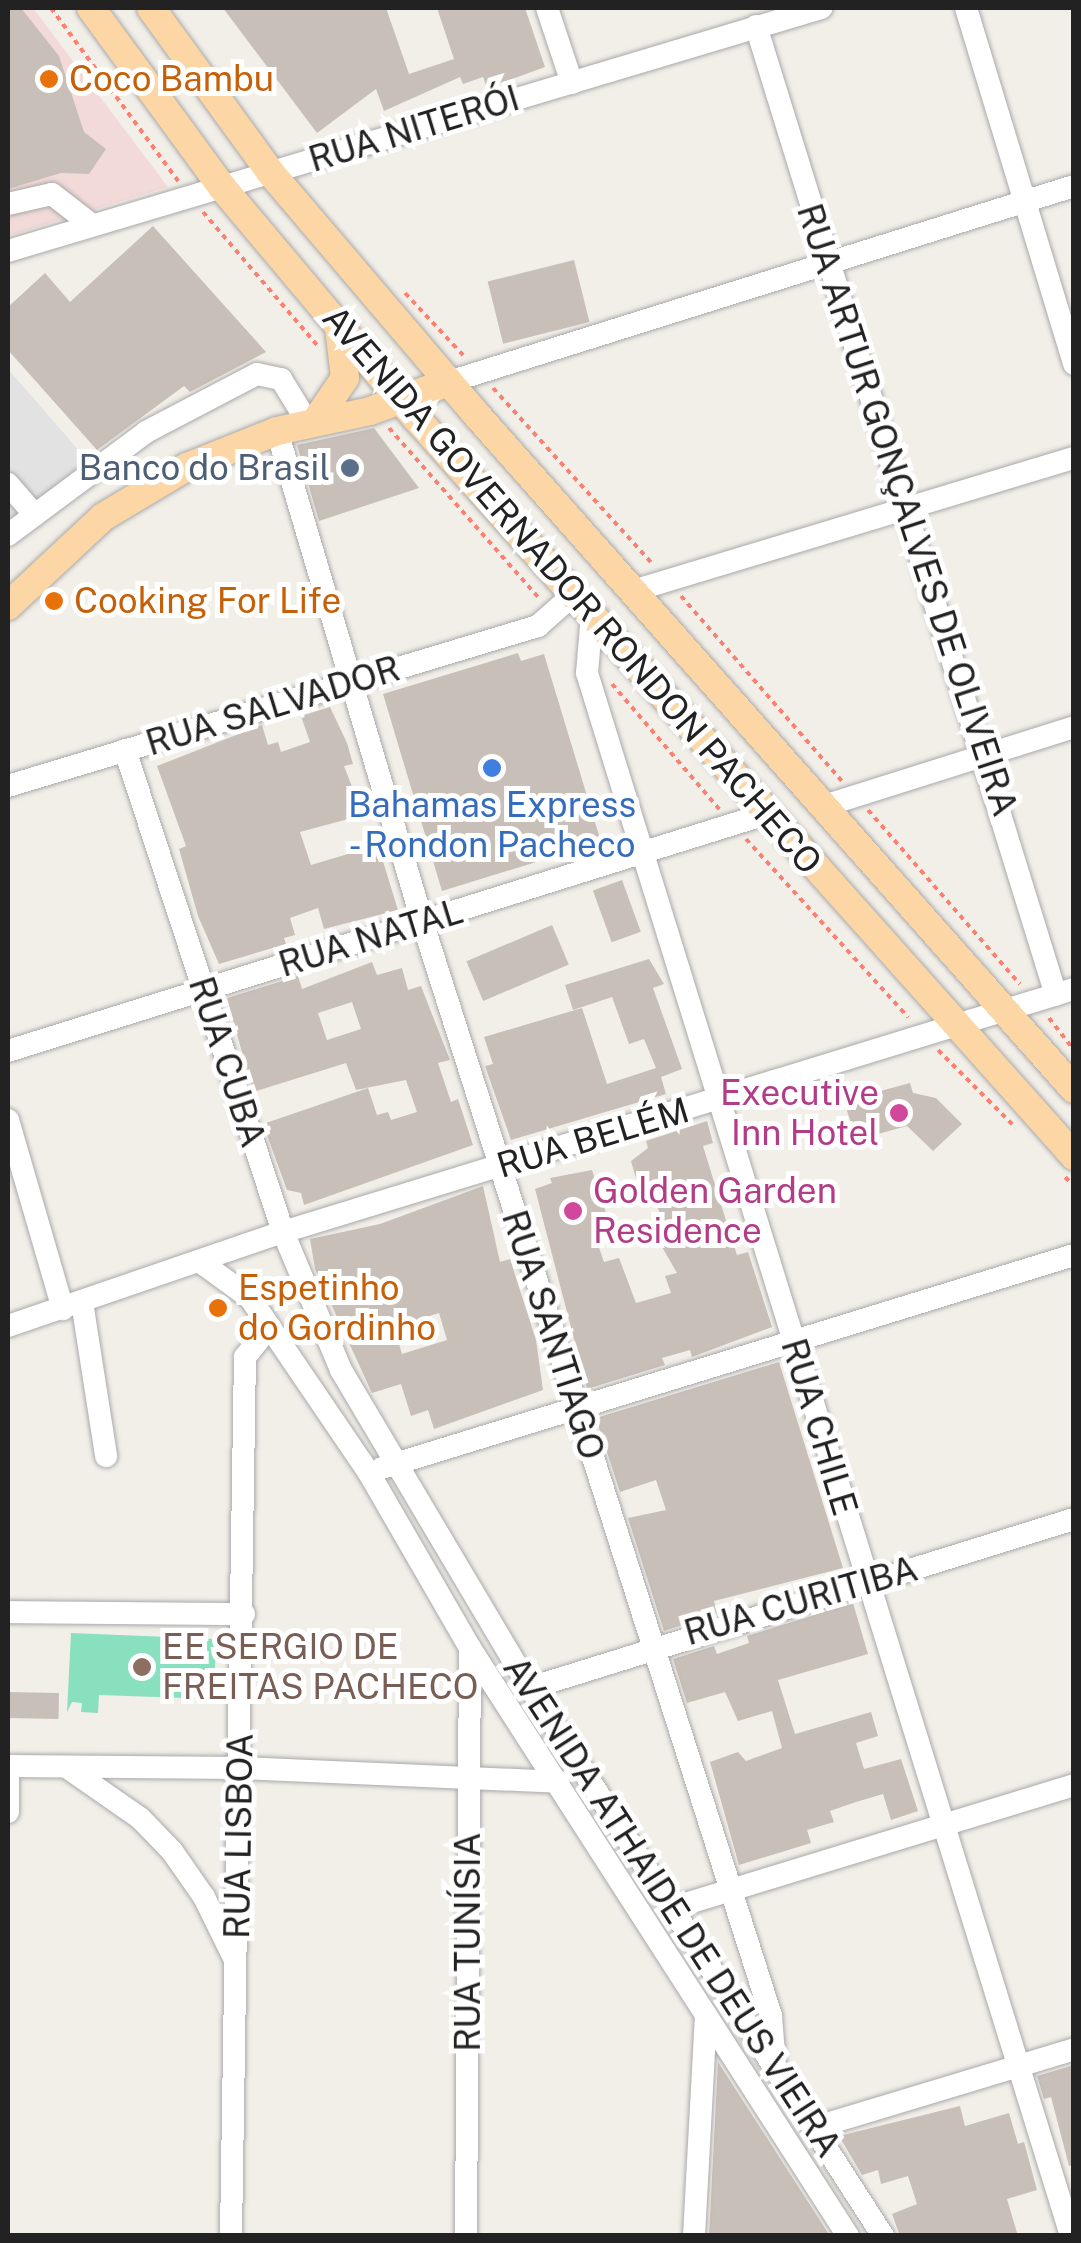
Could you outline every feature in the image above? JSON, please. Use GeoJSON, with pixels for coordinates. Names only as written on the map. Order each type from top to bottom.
{"type":"FeatureCollection","features":[{"type":"Feature","properties":{"kind":"main road","name":"AVENIDA GOVERNADOR RONDON PACHECO"},"geometry":{"type":"LineString","coordinates":[[91,8],[222,187],[401,400],[1074,1156]]}},
{"type":"Feature","properties":{"kind":"main road","name":"AVENIDA GOVERNADOR RONDON PACHECO"},"geometry":{"type":"LineString","coordinates":[[152,8],[270,172],[448,382],[636,590],[842,801],[1005,1010],[1074,1088]]}},
{"type":"Feature","properties":{"kind":"main road"},"geometry":{"type":"LineString","coordinates":[[311,423],[345,378],[339,325]]}},
{"type":"Feature","properties":{"kind":"main road"},"geometry":{"type":"LineString","coordinates":[[8,606],[104,517],[187,467],[277,431],[401,400],[448,382]]}},
{"type":"Feature","properties":{"kind":"street"},"geometry":{"type":"LineString","coordinates":[[547,8],[572,82]]}},
{"type":"Feature","properties":{"kind":"street","name":"RUA NITERÓI"},"geometry":{"type":"LineString","coordinates":[[8,251],[821,8]]}},
{"type":"Feature","properties":{"kind":"street"},"geometry":{"type":"LineString","coordinates":[[966,8],[1074,364]]}},
{"type":"Feature","properties":{"kind":"street","name":"RUA ARTUR GONÇALVES DE OLIVEIRA"},"geometry":{"type":"LineString","coordinates":[[756,26],[986,755],[1055,995]]}},
{"type":"Feature","properties":{"kind":"street"},"geometry":{"type":"LineString","coordinates":[[448,382],[1074,186]]}},
{"type":"Feature","properties":{"kind":"street"},"geometry":{"type":"LineString","coordinates":[[8,204],[52,194],[92,225]]}},
{"type":"Feature","properties":{"kind":"street"},"geometry":{"type":"LineString","coordinates":[[8,535],[146,432],[257,374],[280,379],[311,423]]}},
{"type":"Feature","properties":{"kind":"street","name":"RUA SANTIAGO"},"geometry":{"type":"LineString","coordinates":[[277,431],[423,924],[725,1888],[772,2016],[775,2066]]}},
{"type":"Feature","properties":{"kind":"street"},"geometry":{"type":"LineString","coordinates":[[636,590],[1074,458]]}},
{"type":"Feature","properties":{"kind":"street"},"geometry":{"type":"LineString","coordinates":[[8,484],[33,514]]}},
{"type":"Feature","properties":{"kind":"street","name":"RUA SALVADOR"},"geometry":{"type":"LineString","coordinates":[[8,786],[538,626],[583,605]]}},
{"type":"Feature","properties":{"kind":"street","name":"RUA CHILE"},"geometry":{"type":"LineString","coordinates":[[583,605],[588,672],[714,1100],[1020,2065],[1070,2236]]}},
{"type":"Feature","properties":{"kind":"street"},"geometry":{"type":"LineString","coordinates":[[842,801],[1074,727]]}},
{"type":"Feature","properties":{"kind":"street","name":"RUA CUBA"},"geometry":{"type":"LineString","coordinates":[[125,750],[283,1232],[342,1370]]}},
{"type":"Feature","properties":{"kind":"street","name":"RUA NATAL"},"geometry":{"type":"LineString","coordinates":[[8,1051],[203,988],[736,828],[769,813]]}},
{"type":"Feature","properties":{"kind":"street","name":"RUA BELÉM"},"geometry":{"type":"LineString","coordinates":[[8,1326],[202,1263],[283,1232],[1055,995]]}},
{"type":"Feature","properties":{"kind":"street"},"geometry":{"type":"LineString","coordinates":[[8,1120],[72,1305],[106,1456]]}},
{"type":"Feature","properties":{"kind":"street"},"geometry":{"type":"LineString","coordinates":[[249,1246],[243,1271],[250,1298]]}},
{"type":"Feature","properties":{"kind":"street"},"geometry":{"type":"LineString","coordinates":[[369,1473],[1074,1254]]}},
{"type":"Feature","properties":{"kind":"street","name":"AVENIDA ATHAIDE DE DEUS VIEIRA"},"geometry":{"type":"LineString","coordinates":[[202,1263],[250,1298],[369,1473],[470,1648],[848,2236]]}},
{"type":"Feature","properties":{"kind":"street","name":"RUA LISBOA"},"geometry":{"type":"LineString","coordinates":[[231,2236],[244,1614],[245,1357],[270,1327]]}},
{"type":"Feature","properties":{"kind":"street","name":"AVENIDA ATHAIDE DE DEUS VIEIRA"},"geometry":{"type":"LineString","coordinates":[[342,1370],[394,1464],[530,1688],[883,2236]]}},
{"type":"Feature","properties":{"kind":"street","name":"RUA CURITIBA"},"geometry":{"type":"LineString","coordinates":[[530,1688],[651,1645],[1074,1519]]}},
{"type":"Feature","properties":{"kind":"street"},"geometry":{"type":"LineString","coordinates":[[8,1612],[244,1614]]}},
{"type":"Feature","properties":{"kind":"street","name":"RUA TUNÍSIA"},"geometry":{"type":"LineString","coordinates":[[466,2236],[470,1648]]}},
{"type":"Feature","properties":{"kind":"street"},"geometry":{"type":"LineString","coordinates":[[8,1812],[8,1766],[241,1768],[559,1782]]}},
{"type":"Feature","properties":{"kind":"street"},"geometry":{"type":"LineString","coordinates":[[68,1768],[140,1818],[172,1852],[204,1897],[236,1962]]}},
{"type":"Feature","properties":{"kind":"street"},"geometry":{"type":"LineString","coordinates":[[672,1908],[725,1888],[1074,1785]]}},
{"type":"Feature","properties":{"kind":"street"},"geometry":{"type":"LineString","coordinates":[[694,2236],[705,2016],[729,1996]]}},
{"type":"Feature","properties":{"kind":"street"},"geometry":{"type":"LineString","coordinates":[[814,2128],[1074,2049]]}},
{"type":"Feature","properties":{"kind":"path"},"geometry":{"type":"LineString","coordinates":[[480,374],[670,582],[842,801],[1055,995],[1074,1050]]}},
{"type":"Feature","properties":{"kind":"shaded area"},"geometry":{"type":"Polygon","coordinates":[[[8,8],[33,8],[168,187],[8,236],[8,8]]]}},
{"type":"Feature","properties":{"kind":"shaded area"},"geometry":{"type":"Polygon","coordinates":[[[8,369],[95,469],[8,535],[8,369]]]}},
{"type":"Feature","properties":{"kind":"green space","name":"EE SERGIO DE FREITAS PACHECO"},"geometry":{"type":"Polygon","coordinates":[[[71,1633],[216,1639],[214,1699],[99,1695],[98,1713],[81,1712],[82,1703],[72,1702],[67,1712],[71,1633]]]}},
{"type":"Feature","properties":{"kind":"building"},"geometry":{"type":"Polygon","coordinates":[[[8,8],[21,8],[59,56],[84,132],[106,149],[89,174],[61,173],[8,189],[8,8]]]}},
{"type":"Feature","properties":{"kind":"building"},"geometry":{"type":"Polygon","coordinates":[[[223,8],[386,8],[409,74],[454,59],[437,8],[525,8],[545,67],[487,88],[483,77],[463,84],[460,77],[384,111],[376,89],[317,133],[223,8]]]}},
{"type":"Feature","properties":{"kind":"building"},"geometry":{"type":"Polygon","coordinates":[[[153,226],[266,352],[190,392],[184,386],[97,450],[8,350],[8,307],[45,273],[70,302],[153,226]]]}},
{"type":"Feature","properties":{"kind":"building"},"geometry":{"type":"Polygon","coordinates":[[[574,260],[589,322],[503,344],[488,282],[574,260]]]}},
{"type":"Feature","properties":{"kind":"building","name":"Banco do Brasil"},"geometry":{"type":"Polygon","coordinates":[[[374,428],[419,488],[319,521],[297,445],[374,428]]]}},
{"type":"Feature","properties":{"kind":"building","name":"Bahamas Express - Rondon Pacheco"},"geometry":{"type":"Polygon","coordinates":[[[518,653],[521,661],[544,654],[601,842],[442,891],[383,694],[518,653]]]}},
{"type":"Feature","properties":{"kind":"building"},"geometry":{"type":"Polygon","coordinates":[[[330,707],[347,743],[353,764],[344,766],[363,815],[300,832],[311,865],[378,845],[398,910],[324,929],[318,908],[290,918],[295,935],[284,938],[286,944],[219,964],[198,916],[179,849],[186,846],[157,766],[262,725],[268,745],[278,742],[281,752],[310,742],[301,716],[330,707]]]}},
{"type":"Feature","properties":{"kind":"building"},"geometry":{"type":"Polygon","coordinates":[[[622,880],[641,932],[612,942],[593,891],[622,880]]]}},
{"type":"Feature","properties":{"kind":"building"},"geometry":{"type":"Polygon","coordinates":[[[552,925],[569,965],[483,1001],[466,961],[552,925]]]}},
{"type":"Feature","properties":{"kind":"building"},"geometry":{"type":"Polygon","coordinates":[[[649,959],[664,984],[653,988],[682,1069],[661,1077],[666,1094],[511,1140],[485,1066],[493,1064],[484,1037],[582,1008],[607,1084],[656,1068],[644,1039],[629,1044],[612,997],[573,1010],[565,985],[649,959]]]}},
{"type":"Feature","properties":{"kind":"building"},"geometry":{"type":"Polygon","coordinates":[[[372,962],[377,975],[402,968],[408,990],[421,986],[450,1060],[438,1063],[451,1102],[458,1099],[473,1145],[304,1205],[301,1193],[287,1190],[263,1124],[368,1088],[377,1115],[388,1112],[391,1120],[417,1112],[406,1080],[356,1090],[346,1063],[253,1092],[227,998],[298,976],[302,989],[372,962]],[[352,1002],[318,1013],[327,1040],[361,1029],[352,1002]]]}},
{"type":"Feature","properties":{"kind":"building","name":"Executive Inn Hotel"},"geometry":{"type":"Polygon","coordinates":[[[910,1083],[913,1093],[936,1098],[962,1124],[933,1151],[907,1126],[856,1140],[844,1101],[910,1083]]]}},
{"type":"Feature","properties":{"kind":"building"},"geometry":{"type":"Polygon","coordinates":[[[707,1121],[713,1143],[703,1146],[728,1227],[737,1255],[748,1252],[772,1327],[692,1357],[690,1350],[662,1358],[665,1365],[587,1389],[535,1189],[552,1183],[550,1178],[592,1170],[612,1231],[595,1236],[604,1262],[619,1258],[636,1303],[671,1293],[665,1276],[677,1273],[647,1221],[661,1217],[651,1188],[640,1192],[631,1161],[648,1148],[646,1141],[707,1121]]]}},
{"type":"Feature","properties":{"kind":"building"},"geometry":{"type":"Polygon","coordinates":[[[483,1186],[500,1262],[510,1259],[536,1340],[543,1390],[434,1429],[428,1410],[411,1416],[401,1384],[372,1393],[315,1269],[310,1239],[380,1224],[483,1186]],[[439,1313],[394,1327],[402,1354],[447,1340],[439,1313]]]}},
{"type":"Feature","properties":{"kind":"building"},"geometry":{"type":"Polygon","coordinates":[[[779,1362],[843,1568],[714,1601],[717,1614],[664,1631],[628,1518],[666,1510],[656,1480],[620,1492],[596,1418],[779,1362]]]}},
{"type":"Feature","properties":{"kind":"building"},"geometry":{"type":"Polygon","coordinates":[[[853,1603],[868,1654],[778,1680],[795,1734],[871,1712],[878,1736],[856,1743],[864,1769],[901,1759],[918,1811],[891,1820],[883,1794],[856,1802],[830,1811],[834,1822],[807,1830],[811,1843],[739,1865],[710,1762],[738,1752],[746,1761],[782,1748],[772,1711],[738,1721],[725,1692],[687,1703],[673,1659],[714,1646],[717,1654],[749,1643],[747,1636],[853,1603]]]}},
{"type":"Feature","properties":{"kind":"building","name":"EE SERGIO DE FREITAS PACHECO"},"geometry":{"type":"Polygon","coordinates":[[[8,1692],[59,1693],[59,1719],[8,1718],[8,1692]]]}},
{"type":"Feature","properties":{"kind":"building"},"geometry":{"type":"Polygon","coordinates":[[[718,2062],[830,2236],[709,2236],[718,2062]]]}},
{"type":"Feature","properties":{"kind":"building"},"geometry":{"type":"Polygon","coordinates":[[[1074,2065],[1074,2165],[1069,2166],[1051,2097],[1044,2099],[1037,2076],[1074,2065]]]}},
{"type":"Feature","properties":{"kind":"building"},"geometry":{"type":"Polygon","coordinates":[[[960,2106],[965,2126],[1009,2113],[1018,2144],[1024,2142],[1037,2190],[1007,2199],[1018,2236],[900,2236],[892,2214],[917,2204],[908,2176],[881,2184],[878,2170],[862,2175],[839,2136],[960,2106]]]}},
{"type":"Feature","properties":{"kind":"place","name":"Coco Bambu"},"geometry":{"type":"Point","coordinates":[49,79]}},
{"type":"Feature","properties":{"kind":"place","name":"Banco do Brasil"},"geometry":{"type":"Point","coordinates":[350,468]}},
{"type":"Feature","properties":{"kind":"place","name":"Cooking For Life"},"geometry":{"type":"Point","coordinates":[54,601]}},
{"type":"Feature","properties":{"kind":"place","name":"Bahamas Express - Rondon Pacheco"},"geometry":{"type":"Point","coordinates":[492,768]}},
{"type":"Feature","properties":{"kind":"place","name":"Executive Inn Hotel"},"geometry":{"type":"Point","coordinates":[899,1113]}},
{"type":"Feature","properties":{"kind":"place","name":"Golden Garden Residence"},"geometry":{"type":"Point","coordinates":[573,1211]}},
{"type":"Feature","properties":{"kind":"place","name":"Espetinho do Gordinho"},"geometry":{"type":"Point","coordinates":[218,1308]}},
{"type":"Feature","properties":{"kind":"place","name":"EE SERGIO DE FREITAS PACHECO"},"geometry":{"type":"Point","coordinates":[142,1667]}}]}
